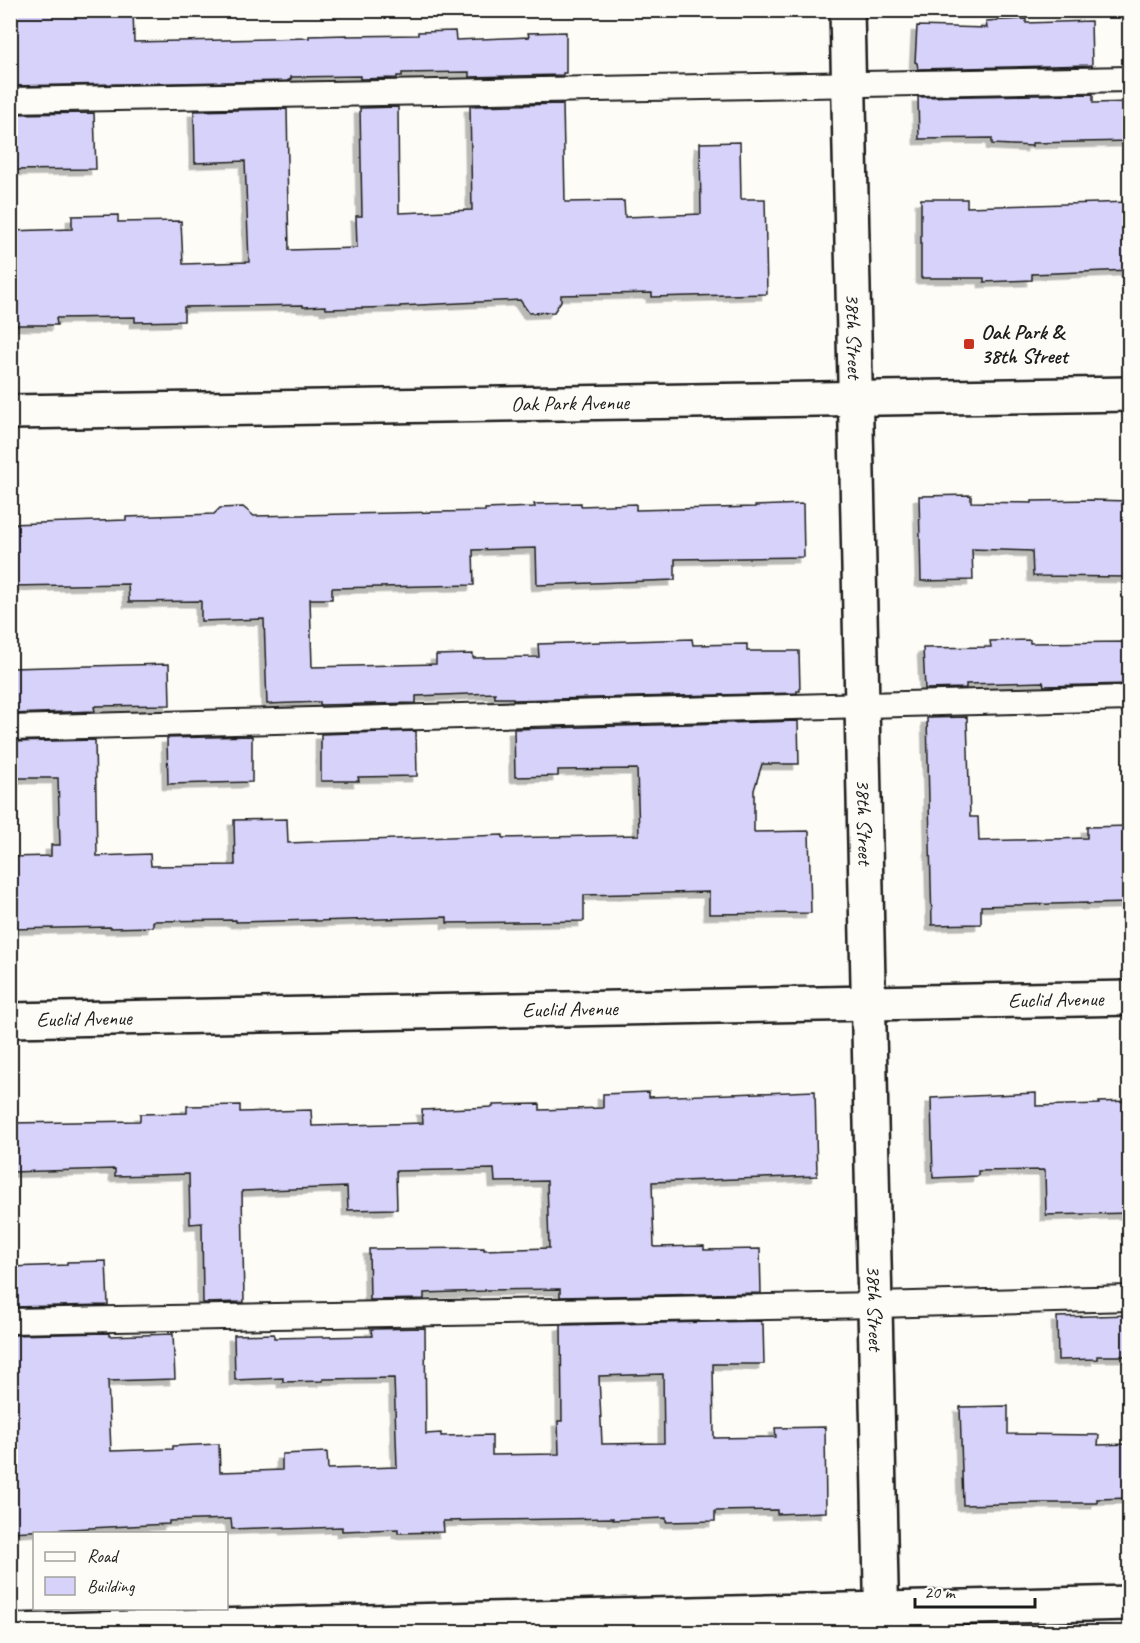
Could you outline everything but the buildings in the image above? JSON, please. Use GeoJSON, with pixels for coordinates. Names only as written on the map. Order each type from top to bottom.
{"type":"FeatureCollection","features":[{"type":"Feature","properties":{"kind":"street","name":"38th Street"},"geometry":{"type":"LineString","coordinates":[[847,10],[882,1621]]}},
{"type":"Feature","properties":{"kind":"street","name":"Oak Park Avenue"},"geometry":{"type":"LineString","coordinates":[[10,412],[1130,393]]}},
{"type":"Feature","properties":{"kind":"street","name":"Euclid Avenue"},"geometry":{"type":"LineString","coordinates":[[10,1020],[1130,998]]}},
{"type":"Feature","properties":{"kind":"street"},"geometry":{"type":"LineString","coordinates":[[10,1631],[882,1621],[1130,1603]]}},
{"type":"Feature","properties":{"kind":"lane"},"geometry":{"type":"LineString","coordinates":[[10,100],[1130,79]]}},
{"type":"Feature","properties":{"kind":"lane"},"geometry":{"type":"LineString","coordinates":[[10,728],[1130,698]]}},
{"type":"Feature","properties":{"kind":"lane"},"geometry":{"type":"LineString","coordinates":[[10,1321],[1130,1298]]}},
{"type":"Feature","properties":{"kind":"place","name":"Oak Park & 38th Street"},"geometry":{"type":"Point","coordinates":[969,344]}}]}
